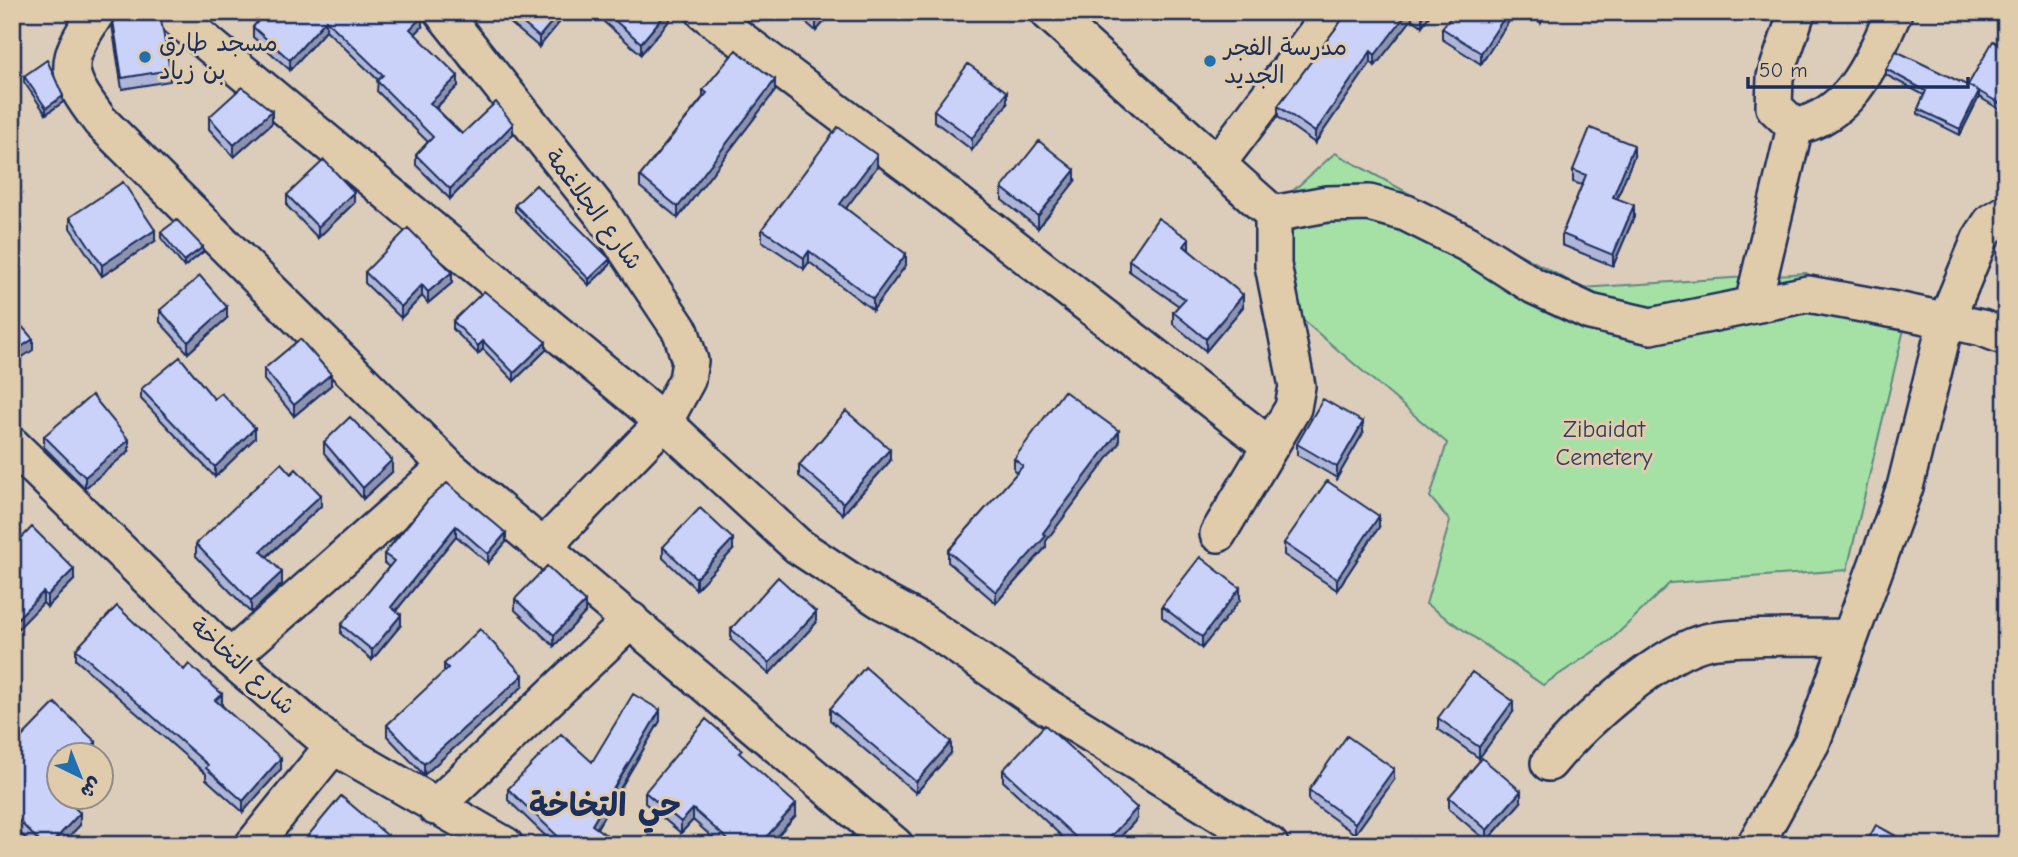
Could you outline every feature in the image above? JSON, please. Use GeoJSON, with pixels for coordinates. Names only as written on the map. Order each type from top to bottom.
{"type":"FeatureCollection","features":[{"type":"Feature","properties":{"kind":"street"},"geometry":{"type":"LineString","coordinates":[[97,12],[80,38],[69,68],[78,91],[100,121],[447,466],[895,845]]}},
{"type":"Feature","properties":{"kind":"street"},"geometry":{"type":"LineString","coordinates":[[170,12],[664,422],[799,546],[880,600],[922,622],[1041,704],[1270,845]]}},
{"type":"Feature","properties":{"kind":"street","name":"شارع الجلاغمة"},"geometry":{"type":"LineString","coordinates":[[442,12],[603,215],[681,332],[690,360],[687,380],[664,422],[542,548]]}},
{"type":"Feature","properties":{"kind":"street"},"geometry":{"type":"LineString","coordinates":[[704,12],[911,167],[1269,445]]}},
{"type":"Feature","properties":{"kind":"street"},"geometry":{"type":"LineString","coordinates":[[1048,12],[1273,214],[1273,265],[1297,386],[1293,408],[1217,534]]}},
{"type":"Feature","properties":{"kind":"street"},"geometry":{"type":"LineString","coordinates":[[1218,163],[1332,12]]}},
{"type":"Feature","properties":{"kind":"street"},"geometry":{"type":"LineString","coordinates":[[1795,127],[1774,107],[1775,77],[1797,12]]}},
{"type":"Feature","properties":{"kind":"street"},"geometry":{"type":"LineString","coordinates":[[1795,127],[1817,122],[1839,107],[1870,66],[1894,12]]}},
{"type":"Feature","properties":{"kind":"street"},"geometry":{"type":"LineString","coordinates":[[1753,304],[1795,127]]}},
{"type":"Feature","properties":{"kind":"street"},"geometry":{"type":"LineString","coordinates":[[1273,214],[1327,204],[1369,203],[1406,213],[1468,244],[1534,286],[1590,312],[1651,326],[1808,295],[1946,321],[2006,337]]}},
{"type":"Feature","properties":{"kind":"street"},"geometry":{"type":"LineString","coordinates":[[1755,845],[1812,742],[1905,487],[1946,321],[1980,239],[1991,222],[2006,214]]}},
{"type":"Feature","properties":{"kind":"street","name":"شارع التخاخة"},"geometry":{"type":"LineString","coordinates":[[12,445],[230,658],[333,746],[505,845]]}},
{"type":"Feature","properties":{"kind":"street"},"geometry":{"type":"LineString","coordinates":[[230,658],[447,466]]}},
{"type":"Feature","properties":{"kind":"street"},"geometry":{"type":"LineString","coordinates":[[435,807],[631,620]]}},
{"type":"Feature","properties":{"kind":"street"},"geometry":{"type":"LineString","coordinates":[[1549,763],[1582,727],[1680,650],[1710,641],[1850,637]]}},
{"type":"Feature","properties":{"kind":"street"},"geometry":{"type":"LineString","coordinates":[[253,845],[333,746]]}},
{"type":"Feature","properties":{"kind":"green space","name":"Zibaidat Cemetery"},"geometry":{"type":"Polygon","coordinates":[[[1335,153],[1582,288],[1806,273],[1904,329],[1847,570],[1670,583],[1611,640],[1543,685],[1426,604],[1450,521],[1430,497],[1447,443],[1298,316],[1277,205],[1335,153]]]}},
{"type":"Feature","properties":{"kind":"building"},"geometry":{"type":"Polygon","coordinates":[[[155,12],[161,20],[170,70],[122,78],[112,14],[155,12]]]}},
{"type":"Feature","properties":{"kind":"building"},"geometry":{"type":"Polygon","coordinates":[[[266,12],[417,12],[422,17],[410,29],[458,76],[430,103],[462,134],[496,102],[513,124],[450,189],[416,155],[433,137],[377,81],[383,75],[326,20],[290,60],[253,27],[266,12]]]}},
{"type":"Feature","properties":{"kind":"building"},"geometry":{"type":"Polygon","coordinates":[[[510,12],[560,12],[539,37],[510,12]]]}},
{"type":"Feature","properties":{"kind":"building"},"geometry":{"type":"Polygon","coordinates":[[[605,12],[667,12],[641,43],[605,12]]]}},
{"type":"Feature","properties":{"kind":"building"},"geometry":{"type":"Polygon","coordinates":[[[807,12],[823,12],[816,20],[807,12]]]}},
{"type":"Feature","properties":{"kind":"building"},"geometry":{"type":"Polygon","coordinates":[[[1348,12],[1408,12],[1375,55],[1371,51],[1315,132],[1278,106],[1348,12]]]}},
{"type":"Feature","properties":{"kind":"building"},"geometry":{"type":"Polygon","coordinates":[[[1456,12],[1508,12],[1481,53],[1442,28],[1456,12]]]}},
{"type":"Feature","properties":{"kind":"building"},"geometry":{"type":"Polygon","coordinates":[[[1993,41],[2006,48],[2006,107],[1968,85],[1993,41]]]}},
{"type":"Feature","properties":{"kind":"building"},"geometry":{"type":"Polygon","coordinates":[[[736,50],[775,80],[678,207],[640,176],[707,93],[703,90],[736,50]]]}},
{"type":"Feature","properties":{"kind":"building"},"geometry":{"type":"Polygon","coordinates":[[[1896,51],[1979,91],[1960,129],[1918,109],[1926,91],[1886,69],[1896,51]]]}},
{"type":"Feature","properties":{"kind":"building"},"geometry":{"type":"Polygon","coordinates":[[[47,60],[63,96],[46,108],[24,76],[47,60]]]}},
{"type":"Feature","properties":{"kind":"building"},"geometry":{"type":"Polygon","coordinates":[[[968,64],[1007,92],[972,138],[934,110],[968,64]]]}},
{"type":"Feature","properties":{"kind":"building"},"geometry":{"type":"Polygon","coordinates":[[[242,87],[272,111],[234,145],[209,117],[242,87]]]}},
{"type":"Feature","properties":{"kind":"building"},"geometry":{"type":"Polygon","coordinates":[[[838,127],[877,155],[840,204],[906,254],[873,299],[809,251],[804,258],[762,229],[838,127]]]}},
{"type":"Feature","properties":{"kind":"building"},"geometry":{"type":"Polygon","coordinates":[[[1590,128],[1634,145],[1613,197],[1634,205],[1613,255],[1562,234],[1586,175],[1573,170],[1590,128]]]}},
{"type":"Feature","properties":{"kind":"building"},"geometry":{"type":"Polygon","coordinates":[[[1039,141],[1075,170],[1038,216],[1002,188],[1039,141]]]}},
{"type":"Feature","properties":{"kind":"building"},"geometry":{"type":"Polygon","coordinates":[[[324,160],[354,192],[318,227],[287,195],[324,160]]]}},
{"type":"Feature","properties":{"kind":"building"},"geometry":{"type":"Polygon","coordinates":[[[123,182],[155,230],[102,265],[70,217],[123,182]]]}},
{"type":"Feature","properties":{"kind":"building"},"geometry":{"type":"Polygon","coordinates":[[[536,185],[610,259],[589,279],[515,205],[536,185]]]}},
{"type":"Feature","properties":{"kind":"building"},"geometry":{"type":"Polygon","coordinates":[[[1158,218],[1189,239],[1184,246],[1243,295],[1206,339],[1173,312],[1185,299],[1129,260],[1158,218]]]}},
{"type":"Feature","properties":{"kind":"building"},"geometry":{"type":"Polygon","coordinates":[[[177,220],[203,247],[184,261],[161,232],[177,220]]]}},
{"type":"Feature","properties":{"kind":"building"},"geometry":{"type":"Polygon","coordinates":[[[408,228],[452,272],[428,292],[422,285],[401,307],[365,272],[408,228]]]}},
{"type":"Feature","properties":{"kind":"building"},"geometry":{"type":"Polygon","coordinates":[[[200,276],[227,307],[188,342],[160,310],[200,276]]]}},
{"type":"Feature","properties":{"kind":"building"},"geometry":{"type":"Polygon","coordinates":[[[484,291],[546,342],[514,373],[483,341],[478,346],[453,321],[484,291]]]}},
{"type":"Feature","properties":{"kind":"building"},"geometry":{"type":"Polygon","coordinates":[[[12,315],[33,339],[12,353],[12,315]]]}},
{"type":"Feature","properties":{"kind":"building"},"geometry":{"type":"Polygon","coordinates":[[[300,339],[331,374],[294,405],[264,369],[300,339]]]}},
{"type":"Feature","properties":{"kind":"building"},"geometry":{"type":"Polygon","coordinates":[[[180,357],[214,399],[221,393],[255,428],[215,467],[141,389],[180,357]]]}},
{"type":"Feature","properties":{"kind":"building"},"geometry":{"type":"Polygon","coordinates":[[[1064,391],[1119,431],[1043,533],[1046,536],[996,592],[948,551],[1023,466],[1014,459],[1064,391]]]}},
{"type":"Feature","properties":{"kind":"building"},"geometry":{"type":"Polygon","coordinates":[[[92,395],[129,440],[85,477],[44,436],[92,395]]]}},
{"type":"Feature","properties":{"kind":"building"},"geometry":{"type":"Polygon","coordinates":[[[1323,399],[1363,422],[1337,467],[1297,444],[1323,399]]]}},
{"type":"Feature","properties":{"kind":"building"},"geometry":{"type":"Polygon","coordinates":[[[846,411],[890,449],[843,503],[799,465],[846,411]]]}},
{"type":"Feature","properties":{"kind":"building"},"geometry":{"type":"Polygon","coordinates":[[[350,417],[392,460],[363,488],[324,442],[350,417]]]}},
{"type":"Feature","properties":{"kind":"building"},"geometry":{"type":"Polygon","coordinates":[[[281,463],[291,474],[296,469],[321,495],[261,551],[282,572],[251,601],[196,544],[281,463]]]}},
{"type":"Feature","properties":{"kind":"building"},"geometry":{"type":"Polygon","coordinates":[[[1327,481],[1379,516],[1337,579],[1284,543],[1327,481]]]}},
{"type":"Feature","properties":{"kind":"building"},"geometry":{"type":"Polygon","coordinates":[[[447,483],[506,533],[488,554],[456,526],[391,607],[401,615],[372,650],[341,625],[394,561],[384,554],[428,500],[447,483]]]}},
{"type":"Feature","properties":{"kind":"building"},"geometry":{"type":"Polygon","coordinates":[[[700,508],[733,539],[696,578],[663,547],[700,508]]]}},
{"type":"Feature","properties":{"kind":"building"},"geometry":{"type":"Polygon","coordinates":[[[32,527],[74,569],[47,596],[43,592],[12,624],[12,548],[32,527]]]}},
{"type":"Feature","properties":{"kind":"building"},"geometry":{"type":"Polygon","coordinates":[[[1200,557],[1240,588],[1202,637],[1162,606],[1200,557]]]}},
{"type":"Feature","properties":{"kind":"building"},"geometry":{"type":"Polygon","coordinates":[[[547,566],[585,602],[554,635],[515,599],[547,566]]]}},
{"type":"Feature","properties":{"kind":"building"},"geometry":{"type":"Polygon","coordinates":[[[778,577],[816,612],[769,663],[731,629],[778,577]]]}},
{"type":"Feature","properties":{"kind":"building"},"geometry":{"type":"Polygon","coordinates":[[[117,606],[184,670],[189,664],[222,694],[215,700],[281,758],[243,801],[206,768],[208,765],[76,649],[117,606]]]}},
{"type":"Feature","properties":{"kind":"building"},"geometry":{"type":"Polygon","coordinates":[[[480,629],[523,675],[424,764],[387,725],[448,668],[444,664],[480,629]]]}},
{"type":"Feature","properties":{"kind":"building"},"geometry":{"type":"Polygon","coordinates":[[[865,667],[951,742],[916,782],[830,709],[865,667]]]}},
{"type":"Feature","properties":{"kind":"building"},"geometry":{"type":"Polygon","coordinates":[[[1472,672],[1513,701],[1479,747],[1438,718],[1472,672]]]}},
{"type":"Feature","properties":{"kind":"building"},"geometry":{"type":"Polygon","coordinates":[[[633,694],[660,710],[592,825],[606,835],[597,845],[567,845],[508,789],[561,734],[592,762],[633,694]]]}},
{"type":"Feature","properties":{"kind":"building"},"geometry":{"type":"Polygon","coordinates":[[[55,703],[96,742],[46,742],[46,812],[80,813],[50,845],[43,845],[14,816],[12,818],[12,747],[55,703]]]}},
{"type":"Feature","properties":{"kind":"building"},"geometry":{"type":"Polygon","coordinates":[[[706,719],[742,750],[739,753],[796,804],[759,845],[734,845],[693,809],[681,822],[645,792],[706,719]]]}},
{"type":"Feature","properties":{"kind":"building"},"geometry":{"type":"Polygon","coordinates":[[[1045,725],[1137,808],[1103,845],[1084,845],[1003,770],[1045,725]]]}},
{"type":"Feature","properties":{"kind":"building"},"geometry":{"type":"Polygon","coordinates":[[[1347,736],[1394,769],[1355,823],[1309,790],[1347,736]]]}},
{"type":"Feature","properties":{"kind":"building"},"geometry":{"type":"Polygon","coordinates":[[[1482,758],[1521,791],[1487,830],[1449,797],[1482,758]]]}},
{"type":"Feature","properties":{"kind":"building"},"geometry":{"type":"Polygon","coordinates":[[[341,796],[388,836],[381,845],[301,844],[341,796]]]}},
{"type":"Feature","properties":{"kind":"building"},"geometry":{"type":"Polygon","coordinates":[[[1876,825],[1896,836],[1892,845],[1865,845],[1876,825]]]}},
{"type":"Feature","properties":{"kind":"building"},"geometry":{"type":"Polygon","coordinates":[[[852,835],[861,845],[841,845],[852,835]]]}},
{"type":"Feature","properties":{"kind":"place","name":"مسجد طارق بن زياد"},"geometry":{"type":"Point","coordinates":[145,57]}},
{"type":"Feature","properties":{"kind":"place","name":"مدرسة الفجر الجديد"},"geometry":{"type":"Point","coordinates":[1210,61]}},
{"type":"Feature","properties":{"kind":"district","name":"حي التخاخة"},"geometry":{"type":"Point","coordinates":[605,805]}}]}
